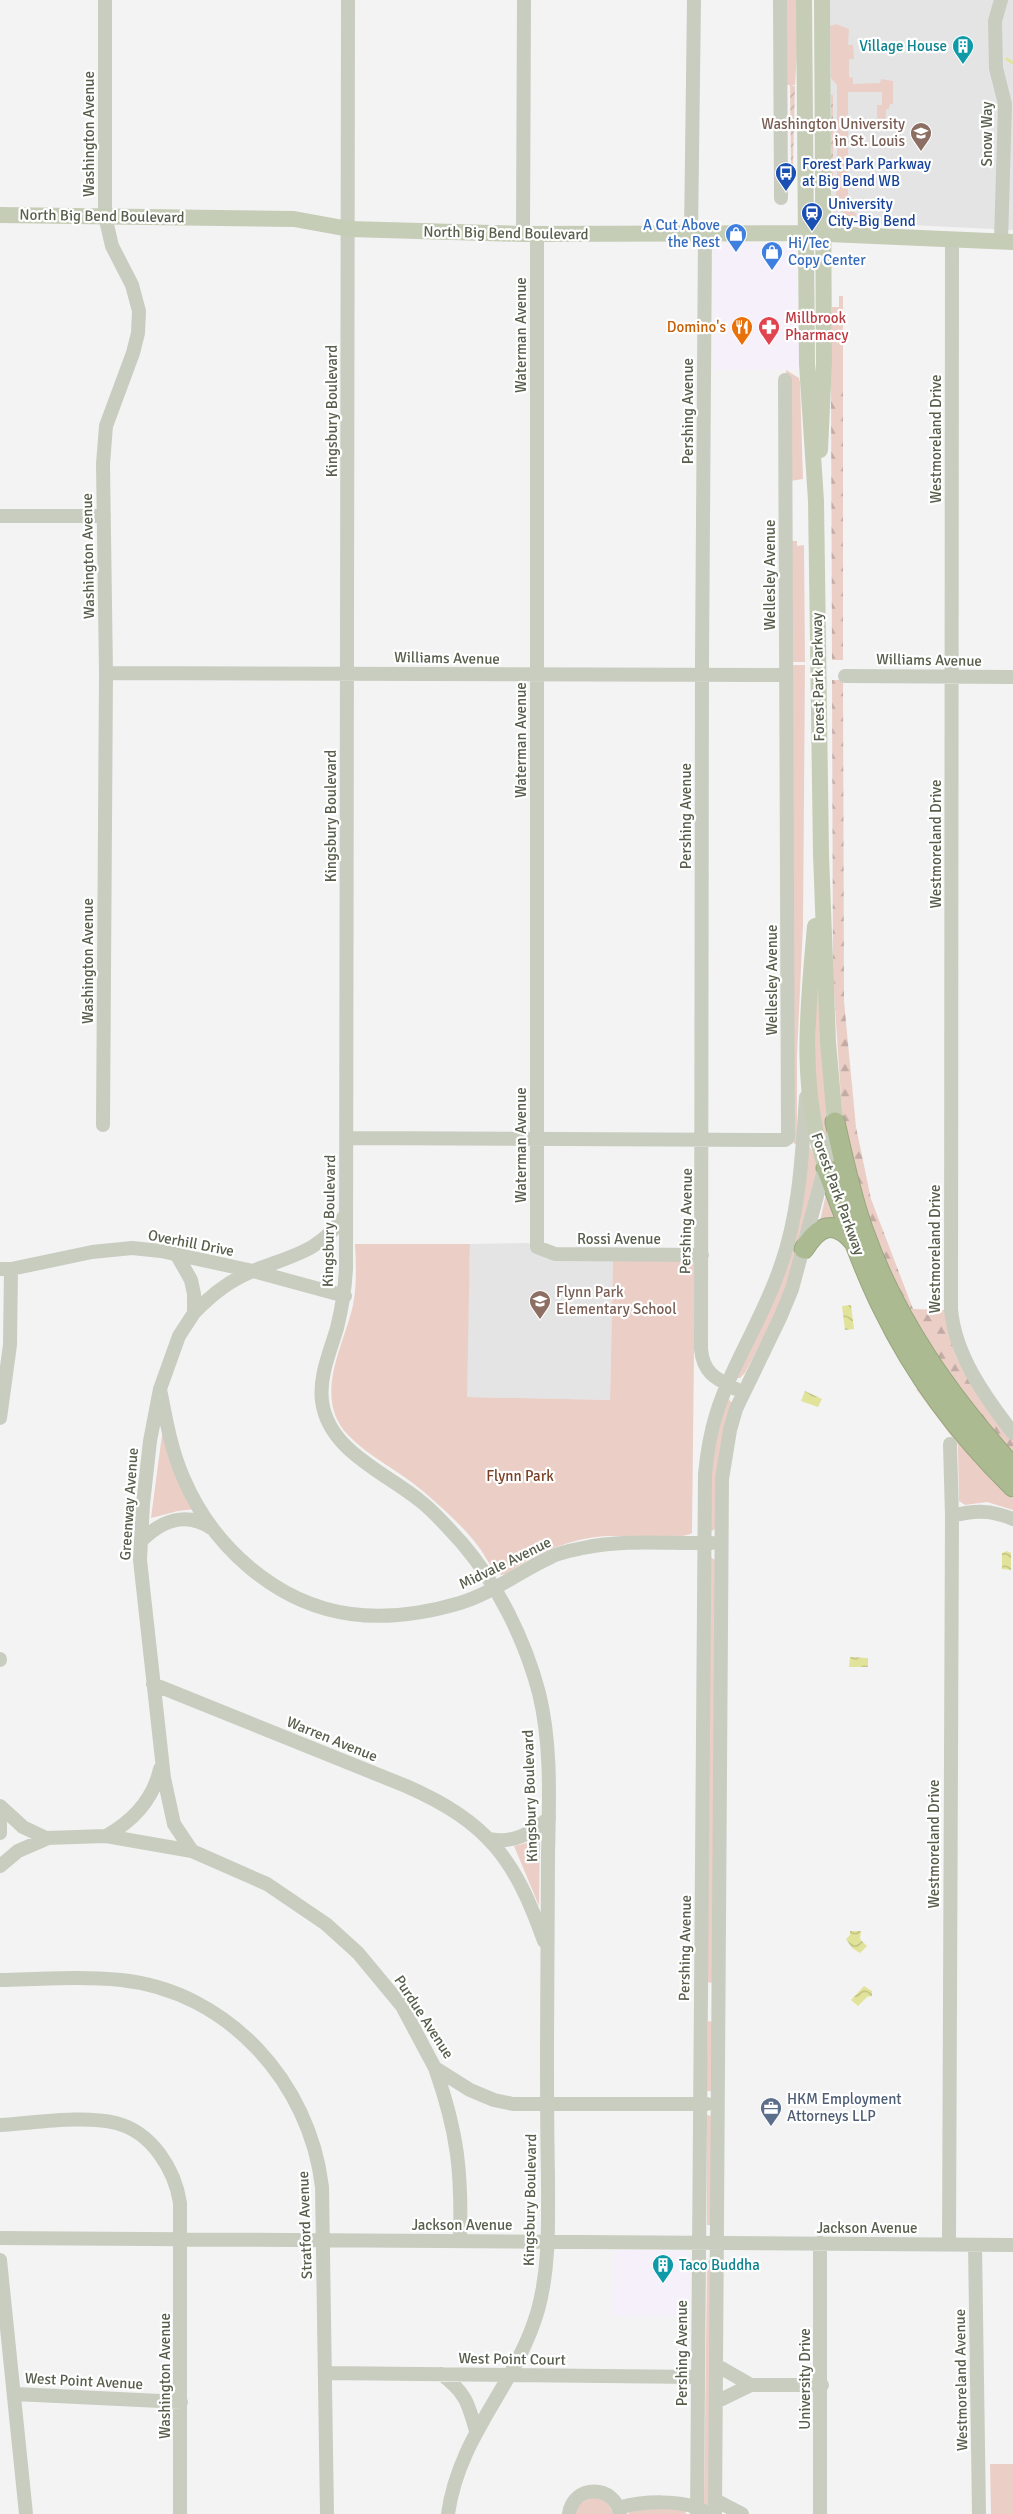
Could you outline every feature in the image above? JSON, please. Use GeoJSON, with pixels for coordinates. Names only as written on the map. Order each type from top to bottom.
{"type":"FeatureCollection","features":[{"type":"Feature","properties":{"kind":"highway","name":"Forest Park Parkway"},"geometry":{"type":"LineString","coordinates":[[835,1122],[851,1190],[863,1230],[894,1300],[930,1364],[947,1388],[975,1424],[1013,1467]]}},
{"type":"Feature","properties":{"kind":"highway","name":"Forest Park Parkway"},"geometry":{"type":"LineString","coordinates":[[826,1168],[854,1242],[883,1309],[919,1374],[970,1440],[1013,1487]]}},
{"type":"Feature","properties":{"kind":"highway"},"geometry":{"type":"LineString","coordinates":[[804,1248],[816,1232],[830,1227],[842,1230],[854,1242]]}},
{"type":"Feature","properties":{"kind":"main road","name":"Forest Park Parkway"},"geometry":{"type":"LineString","coordinates":[[804,0],[807,380],[816,501],[820,854],[828,1042],[835,1122]]}},
{"type":"Feature","properties":{"kind":"main road","name":"Forest Park Parkway"},"geometry":{"type":"LineString","coordinates":[[816,501],[823,408],[822,0]]}},
{"type":"Feature","properties":{"kind":"main road","name":"North Big Bend Boulevard"},"geometry":{"type":"LineString","coordinates":[[0,215],[294,219],[349,229],[530,234],[823,233],[1007,242]]}},
{"type":"Feature","properties":{"kind":"main road","name":"Forest Park Parkway"},"geometry":{"type":"LineString","coordinates":[[820,854],[812,956],[807,1080],[812,1118],[826,1168]]}},
{"type":"Feature","properties":{"kind":"street","name":"Washington Avenue"},"geometry":{"type":"LineString","coordinates":[[103,1125],[106,673],[103,464],[106,426],[133,353],[138,333],[139,311],[132,285],[112,246],[105,216],[106,0]]}},
{"type":"Feature","properties":{"kind":"street","name":"Kingsbury Boulevard"},"geometry":{"type":"LineString","coordinates":[[348,0],[348,673],[345,1296],[322,1383],[322,1401],[329,1425],[342,1444],[422,1502],[477,1561],[494,1589],[528,1656],[546,1728],[549,1818],[547,1952],[548,2242],[545,2278],[538,2311],[511,2375],[476,2431],[455,2478],[448,2514]]}},
{"type":"Feature","properties":{"kind":"street","name":"Waterman Avenue"},"geometry":{"type":"LineString","coordinates":[[524,0],[538,676],[537,1247]]}},
{"type":"Feature","properties":{"kind":"street","name":"Pershing Avenue"},"geometry":{"type":"LineString","coordinates":[[694,0],[702,675],[702,1358],[710,1374],[743,1392]]}},
{"type":"Feature","properties":{"kind":"street"},"geometry":{"type":"LineString","coordinates":[[780,0],[781,198]]}},
{"type":"Feature","properties":{"kind":"street","name":"Snow Way"},"geometry":{"type":"LineString","coordinates":[[1000,0],[995,14],[996,68],[1005,104],[1007,242]]}},
{"type":"Feature","properties":{"kind":"street","name":"Westmoreland Drive"},"geometry":{"type":"LineString","coordinates":[[952,239],[952,1325],[964,1358],[1013,1433]]}},
{"type":"Feature","properties":{"kind":"street","name":"Wellesley Avenue"},"geometry":{"type":"LineString","coordinates":[[346,1138],[785,1140],[788,1138],[785,380]]}},
{"type":"Feature","properties":{"kind":"street"},"geometry":{"type":"LineString","coordinates":[[0,516],[104,516]]}},
{"type":"Feature","properties":{"kind":"street","name":"Williams Avenue"},"geometry":{"type":"LineString","coordinates":[[106,673],[348,673],[538,676],[786,675]]}},
{"type":"Feature","properties":{"kind":"street","name":"Williams Avenue"},"geometry":{"type":"LineString","coordinates":[[845,676],[1013,677]]}},
{"type":"Feature","properties":{"kind":"street","name":"Pershing Avenue"},"geometry":{"type":"LineString","coordinates":[[701,2512],[698,2377],[704,1543],[707,1451],[716,1415],[728,1385],[763,1312],[791,1234],[800,1188],[807,1080]]}},
{"type":"Feature","properties":{"kind":"street"},"geometry":{"type":"LineString","coordinates":[[742,2514],[715,2507],[722,1479],[730,1430],[743,1392],[780,1318],[804,1248],[826,1168],[835,1122]]}},
{"type":"Feature","properties":{"kind":"street","name":"Greenway Avenue"},"geometry":{"type":"LineString","coordinates":[[192,1851],[174,1824],[162,1764],[144,1608],[141,1541],[142,1504],[150,1441],[160,1390],[179,1336],[194,1313],[212,1295],[253,1271],[304,1253],[329,1234],[346,1214]]}},
{"type":"Feature","properties":{"kind":"street","name":"Rossi Avenue"},"geometry":{"type":"LineString","coordinates":[[537,1247],[555,1254],[702,1255]]}},
{"type":"Feature","properties":{"kind":"street","name":"Overhill Drive"},"geometry":{"type":"LineString","coordinates":[[6,1269],[83,1253],[111,1250],[152,1250],[253,1271],[345,1296]]}},
{"type":"Feature","properties":{"kind":"street"},"geometry":{"type":"LineString","coordinates":[[178,1256],[191,1280],[194,1294],[194,1313]]}},
{"type":"Feature","properties":{"kind":"street"},"geometry":{"type":"LineString","coordinates":[[0,1418],[10,1345],[6,1269]]}},
{"type":"Feature","properties":{"kind":"street","name":"Midvale Avenue"},"geometry":{"type":"LineString","coordinates":[[160,1390],[172,1444],[184,1478],[211,1528],[241,1560],[274,1585],[299,1600],[352,1614],[407,1614],[462,1602],[494,1589],[552,1556],[585,1547],[623,1544],[722,1543]]}},
{"type":"Feature","properties":{"kind":"street","name":"Westmoreland Drive"},"geometry":{"type":"LineString","coordinates":[[949,2244],[952,1516],[950,1444]]}},
{"type":"Feature","properties":{"kind":"street"},"geometry":{"type":"LineString","coordinates":[[952,1516],[972,1511],[987,1511],[1013,1518]]}},
{"type":"Feature","properties":{"kind":"street","name":"Midvale Avenue"},"geometry":{"type":"LineString","coordinates":[[141,1541],[158,1526],[176,1519],[194,1519],[211,1528]]}},
{"type":"Feature","properties":{"kind":"street","name":"Warren Avenue"},"geometry":{"type":"LineString","coordinates":[[153,1684],[438,1800],[463,1817],[490,1839],[517,1876],[532,1908],[547,1952]]}},
{"type":"Feature","properties":{"kind":"street","name":"Greenway Avenue"},"geometry":{"type":"LineString","coordinates":[[106,1836],[131,1819],[144,1806],[162,1764]]}},
{"type":"Feature","properties":{"kind":"street","name":"Purdue Avenue"},"geometry":{"type":"LineString","coordinates":[[0,1806],[24,1827],[37,1835],[49,1838],[106,1836],[192,1851],[267,1884],[326,1924],[358,1953],[402,2006],[436,2068],[470,2090],[494,2100],[514,2104],[547,2105],[718,2104]]}},
{"type":"Feature","properties":{"kind":"street"},"geometry":{"type":"LineString","coordinates":[[490,1839],[504,1841],[524,1836],[549,1818]]}},
{"type":"Feature","properties":{"kind":"street"},"geometry":{"type":"LineString","coordinates":[[0,1823],[0,1833]]}},
{"type":"Feature","properties":{"kind":"street","name":"Purdue Avenue"},"geometry":{"type":"LineString","coordinates":[[0,1866],[18,1851],[49,1838]]}},
{"type":"Feature","properties":{"kind":"street","name":"Stratford Avenue"},"geometry":{"type":"LineString","coordinates":[[0,1980],[93,1978],[149,1985],[204,2006],[235,2028],[264,2054],[286,2082],[304,2115],[319,2161],[323,2240],[327,2514]]}},
{"type":"Feature","properties":{"kind":"street"},"geometry":{"type":"LineString","coordinates":[[436,2068],[448,2104],[459,2156],[461,2186],[460,2241]]}},
{"type":"Feature","properties":{"kind":"street","name":"Washington Avenue"},"geometry":{"type":"LineString","coordinates":[[0,2125],[97,2120],[118,2124],[135,2132],[150,2143],[171,2171],[178,2187],[181,2239],[180,2514]]}},
{"type":"Feature","properties":{"kind":"street","name":"Jackson Avenue"},"geometry":{"type":"LineString","coordinates":[[0,2238],[1013,2245]]}},
{"type":"Feature","properties":{"kind":"street","name":"University Drive"},"geometry":{"type":"LineString","coordinates":[[820,2244],[822,2384],[820,2514]]}},
{"type":"Feature","properties":{"kind":"street","name":"Westmoreland Avenue"},"geometry":{"type":"LineString","coordinates":[[975,2245],[979,2514]]}},
{"type":"Feature","properties":{"kind":"street"},"geometry":{"type":"LineString","coordinates":[[0,2260],[26,2514]]}},
{"type":"Feature","properties":{"kind":"street"},"geometry":{"type":"LineString","coordinates":[[716,2364],[751,2385]]}},
{"type":"Feature","properties":{"kind":"street","name":"West Point Court"},"geometry":{"type":"LineString","coordinates":[[326,2373],[698,2377]]}},
{"type":"Feature","properties":{"kind":"street"},"geometry":{"type":"LineString","coordinates":[[441,2374],[458,2387],[463,2395],[476,2431]]}},
{"type":"Feature","properties":{"kind":"street"},"geometry":{"type":"LineString","coordinates":[[716,2402],[751,2385],[822,2384]]}},
{"type":"Feature","properties":{"kind":"street","name":"West Point Avenue"},"geometry":{"type":"LineString","coordinates":[[15,2394],[181,2402]]}},
{"type":"Feature","properties":{"kind":"street"},"geometry":{"type":"LineString","coordinates":[[569,2514],[572,2504],[579,2495],[590,2491],[601,2491],[609,2495],[619,2511],[633,2504],[685,2504],[701,2512]]}},
{"type":"Feature","properties":{"kind":"shaded area","name":"Washington University in St. Louis"},"geometry":{"type":"Polygon","coordinates":[[[827,0],[1013,0],[1013,230],[849,222],[838,218],[834,214],[830,208],[827,0]]]}},
{"type":"Feature","properties":{"kind":"shaded area"},"geometry":{"type":"Polygon","coordinates":[[[717,244],[785,244],[797,249],[800,370],[714,370],[714,248],[717,244]]]}},
{"type":"Feature","properties":{"kind":"shaded area","name":"Flynn Park Elementary School"},"geometry":{"type":"Polygon","coordinates":[[[529,1243],[535,1252],[613,1258],[610,1400],[466,1397],[470,1244],[529,1243]]]}},
{"type":"Feature","properties":{"kind":"shaded area"},"geometry":{"type":"Polygon","coordinates":[[[614,2250],[688,2251],[691,2258],[690,2316],[612,2316],[614,2250]]]}},
{"type":"Feature","properties":{"kind":"green space"},"geometry":{"type":"Polygon","coordinates":[[[786,0],[797,0],[795,85],[786,85],[786,0]]]}},
{"type":"Feature","properties":{"kind":"green space"},"geometry":{"type":"Polygon","coordinates":[[[836,24],[849,29],[848,45],[853,45],[854,59],[849,59],[849,77],[853,78],[853,84],[880,83],[881,79],[893,81],[893,104],[890,104],[889,109],[886,109],[886,125],[877,126],[877,105],[882,105],[882,92],[848,92],[848,195],[841,203],[845,210],[850,212],[853,210],[857,215],[852,218],[840,211],[833,201],[837,191],[837,85],[831,78],[830,26],[836,24]]]}},
{"type":"Feature","properties":{"kind":"green space"},"geometry":{"type":"Polygon","coordinates":[[[790,85],[795,86],[793,166],[791,166],[790,85]]]}},
{"type":"Feature","properties":{"kind":"green space"},"geometry":{"type":"Polygon","coordinates":[[[831,95],[833,95],[833,181],[831,181],[831,95]]]}},
{"type":"Feature","properties":{"kind":"green space"},"geometry":{"type":"Polygon","coordinates":[[[839,296],[843,296],[843,387],[831,387],[832,307],[839,307],[839,296]]]}},
{"type":"Feature","properties":{"kind":"green space"},"geometry":{"type":"Polygon","coordinates":[[[786,370],[799,378],[800,382],[803,479],[790,481],[786,370]]]}},
{"type":"Feature","properties":{"kind":"green space"},"geometry":{"type":"Polygon","coordinates":[[[831,387],[843,387],[843,660],[832,660],[831,387]]]}},
{"type":"Feature","properties":{"kind":"green space"},"geometry":{"type":"Polygon","coordinates":[[[790,541],[797,541],[797,546],[804,545],[805,662],[793,662],[790,541]]]}},
{"type":"Feature","properties":{"kind":"green space"},"geometry":{"type":"Polygon","coordinates":[[[791,665],[805,665],[803,925],[797,1056],[797,1144],[794,1144],[791,665]]]}},
{"type":"Feature","properties":{"kind":"green space"},"geometry":{"type":"Polygon","coordinates":[[[832,680],[843,680],[844,1001],[856,1127],[871,1199],[913,1309],[945,1310],[956,1356],[972,1384],[1013,1440],[1013,1457],[934,1361],[876,1248],[843,1129],[833,977],[832,680]]]}},
{"type":"Feature","properties":{"kind":"green space"},"geometry":{"type":"Polygon","coordinates":[[[817,959],[826,1085],[828,1135],[826,1145],[814,1103],[817,959]]]}},
{"type":"Feature","properties":{"kind":"green space"},"geometry":{"type":"Polygon","coordinates":[[[809,1147],[812,1150],[819,1171],[797,1252],[779,1307],[745,1373],[740,1378],[737,1378],[772,1304],[809,1147]]]}},
{"type":"Feature","properties":{"kind":"green space"},"geometry":{"type":"Polygon","coordinates":[[[826,1194],[828,1195],[837,1221],[820,1221],[826,1194]]]}},
{"type":"Feature","properties":{"kind":"green space","name":"Flynn Park"},"geometry":{"type":"Polygon","coordinates":[[[355,1244],[470,1244],[467,1397],[610,1400],[613,1258],[692,1259],[695,1263],[692,1533],[676,1537],[605,1536],[579,1540],[553,1548],[506,1574],[501,1575],[497,1572],[472,1539],[452,1518],[415,1484],[375,1458],[357,1443],[348,1435],[338,1420],[332,1404],[331,1388],[338,1354],[353,1305],[356,1274],[355,1244]]]}},
{"type":"Feature","properties":{"kind":"green space"},"geometry":{"type":"Polygon","coordinates":[[[921,1388],[993,1479],[1013,1499],[1013,1510],[987,1502],[965,1505],[959,1501],[958,1445],[916,1389],[921,1388]]]}},
{"type":"Feature","properties":{"kind":"green space"},"geometry":{"type":"Polygon","coordinates":[[[728,1398],[732,1403],[720,1449],[715,1529],[710,1531],[709,1496],[712,1463],[718,1431],[728,1398]]]}},
{"type":"Feature","properties":{"kind":"green space"},"geometry":{"type":"Polygon","coordinates":[[[163,1427],[196,1509],[178,1511],[151,1518],[163,1427]]]}},
{"type":"Feature","properties":{"kind":"green space"},"geometry":{"type":"Polygon","coordinates":[[[709,1556],[715,1560],[714,1983],[706,1982],[709,1556]]]}},
{"type":"Feature","properties":{"kind":"green space"},"geometry":{"type":"Polygon","coordinates":[[[540,1833],[539,1906],[514,1846],[530,1842],[540,1833]]]}},
{"type":"Feature","properties":{"kind":"green space"},"geometry":{"type":"Polygon","coordinates":[[[708,2021],[714,2022],[713,2091],[706,2091],[708,2021]]]}},
{"type":"Feature","properties":{"kind":"green space"},"geometry":{"type":"Polygon","coordinates":[[[707,2115],[712,2116],[714,2225],[707,2225],[707,2115]]]}},
{"type":"Feature","properties":{"kind":"green space"},"geometry":{"type":"Polygon","coordinates":[[[712,2259],[710,2505],[708,2506],[704,2504],[707,2263],[712,2259]]]}},
{"type":"Feature","properties":{"kind":"green space"},"geometry":{"type":"Polygon","coordinates":[[[990,2464],[1013,2464],[1013,2514],[991,2514],[990,2464]]]}},
{"type":"Feature","properties":{"kind":"green space"},"geometry":{"type":"Polygon","coordinates":[[[594,2496],[608,2502],[613,2514],[573,2514],[574,2507],[594,2496]]]}},
{"type":"Feature","properties":{"kind":"green space"},"geometry":{"type":"Polygon","coordinates":[[[633,2508],[684,2508],[686,2514],[628,2514],[633,2508]]]}},
{"type":"Feature","properties":{"kind":"water"},"geometry":{"type":"Polygon","coordinates":[[[851,1305],[854,1329],[845,1330],[842,1306],[851,1305]]]}},
{"type":"Feature","properties":{"kind":"water"},"geometry":{"type":"Polygon","coordinates":[[[805,1391],[822,1399],[818,1407],[801,1401],[805,1391]]]}},
{"type":"Feature","properties":{"kind":"water"},"geometry":{"type":"Polygon","coordinates":[[[1007,1551],[1011,1553],[1011,1570],[1002,1569],[1002,1553],[1007,1551]]]}},
{"type":"Feature","properties":{"kind":"water"},"geometry":{"type":"Polygon","coordinates":[[[850,1657],[868,1658],[868,1667],[849,1667],[850,1657]]]}},
{"type":"Feature","properties":{"kind":"water"},"geometry":{"type":"Polygon","coordinates":[[[850,1931],[861,1931],[860,1939],[867,1946],[860,1953],[852,1948],[846,1939],[850,1935],[850,1931]]]}},
{"type":"Feature","properties":{"kind":"water"},"geometry":{"type":"Polygon","coordinates":[[[864,1986],[872,1991],[872,1996],[867,1997],[858,2006],[851,2000],[864,1986]]]}},
{"type":"Feature","properties":{"kind":"waterway"},"geometry":{"type":"LineString","coordinates":[[1007,59],[1013,63]]}},
{"type":"Feature","properties":{"kind":"place","name":"Village House"},"geometry":{"type":"Point","coordinates":[963,65]}},
{"type":"Feature","properties":{"kind":"place","name":"Washington University in St. Louis"},"geometry":{"type":"Point","coordinates":[921,152]}},
{"type":"Feature","properties":{"kind":"place","name":"Forest Park Parkway at Big Bend WB"},"geometry":{"type":"Point","coordinates":[786,192]}},
{"type":"Feature","properties":{"kind":"place","name":"University City-Big Bend"},"geometry":{"type":"Point","coordinates":[812,232]}},
{"type":"Feature","properties":{"kind":"place","name":"A Cut Above the Rest"},"geometry":{"type":"Point","coordinates":[736,253]}},
{"type":"Feature","properties":{"kind":"place","name":"Hi/Tec Copy Center"},"geometry":{"type":"Point","coordinates":[772,271]}},
{"type":"Feature","properties":{"kind":"place","name":"Domino's"},"geometry":{"type":"Point","coordinates":[742,346]}},
{"type":"Feature","properties":{"kind":"place","name":"Millbrook Pharmacy"},"geometry":{"type":"Point","coordinates":[769,346]}},
{"type":"Feature","properties":{"kind":"place","name":"Flynn Park Elementary School"},"geometry":{"type":"Point","coordinates":[540,1320]}},
{"type":"Feature","properties":{"kind":"place","name":"HKM Employment Attorneys LLP"},"geometry":{"type":"Point","coordinates":[771,2127]}},
{"type":"Feature","properties":{"kind":"place","name":"Taco Buddha"},"geometry":{"type":"Point","coordinates":[663,2284]}}]}
